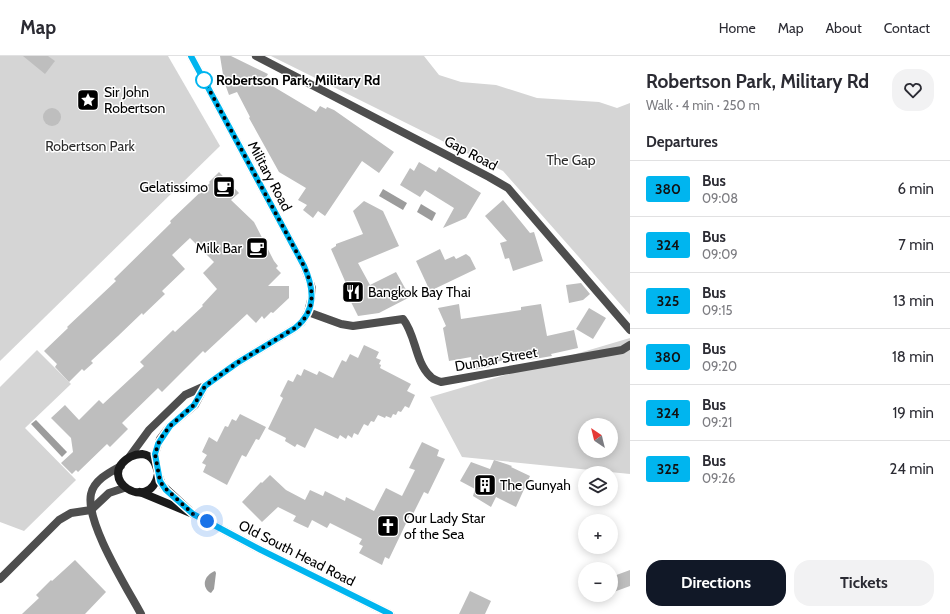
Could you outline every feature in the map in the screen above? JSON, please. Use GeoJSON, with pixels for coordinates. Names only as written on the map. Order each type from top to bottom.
{"type":"FeatureCollection","features":[{"type":"Feature","properties":{"kind":"main road"},"geometry":{"type":"LineString","coordinates":[[146,455],[152,459],[158,471],[157,480],[152,487],[145,491],[132,492],[124,488],[119,477],[121,466],[130,456],[146,455]]}},
{"type":"Feature","properties":{"kind":"main road","name":"Old South Head Road"},"geometry":{"type":"LineString","coordinates":[[158,471],[160,481],[163,486],[193,514]]}},
{"type":"Feature","properties":{"kind":"main road","name":"Old South Head Road"},"geometry":{"type":"LineString","coordinates":[[140,492],[193,514],[261,550],[390,614]]}},
{"type":"Feature","properties":{"kind":"street","name":"Military Road"},"geometry":{"type":"LineString","coordinates":[[191,56],[304,266],[312,288],[312,296],[308,312]]}},
{"type":"Feature","properties":{"kind":"street","name":"Gap Road"},"geometry":{"type":"LineString","coordinates":[[256,56],[490,176],[508,188],[630,330]]}},
{"type":"Feature","properties":{"kind":"street","name":"Dunbar Street"},"geometry":{"type":"LineString","coordinates":[[308,312],[341,324],[353,326],[403,319],[408,325],[420,362],[430,377],[441,382],[622,350],[630,345]]}},
{"type":"Feature","properties":{"kind":"street"},"geometry":{"type":"LineString","coordinates":[[130,456],[149,430],[185,395],[205,386],[237,363],[295,328],[302,322],[308,312]]}},
{"type":"Feature","properties":{"kind":"street"},"geometry":{"type":"LineString","coordinates":[[158,471],[155,454],[160,439],[170,426],[194,405],[205,386]]}},
{"type":"Feature","properties":{"kind":"street"},"geometry":{"type":"LineString","coordinates":[[121,466],[109,472],[94,488],[91,494],[91,510],[93,520],[102,540],[141,614]]}},
{"type":"Feature","properties":{"kind":"street"},"geometry":{"type":"LineString","coordinates":[[0,579],[59,520],[70,513],[91,510],[109,493],[124,488]]}},
{"type":"Feature","properties":{"kind":"green space","name":"Robertson Park"},"geometry":{"type":"Polygon","coordinates":[[[0,56],[168,56],[220,146],[0,361],[0,56]]]}},
{"type":"Feature","properties":{"kind":"green space","name":"The Gap"},"geometry":{"type":"Polygon","coordinates":[[[271,56],[424,56],[439,75],[461,82],[496,85],[537,98],[599,102],[617,108],[630,103],[630,315],[503,171],[271,56]]]}},
{"type":"Feature","properties":{"kind":"green space"},"geometry":{"type":"Polygon","coordinates":[[[630,338],[630,474],[618,473],[618,466],[578,466],[578,469],[462,457],[430,397],[630,338]]]}},
{"type":"Feature","properties":{"kind":"green space"},"geometry":{"type":"Polygon","coordinates":[[[37,350],[71,384],[25,428],[76,480],[24,531],[0,522],[0,387],[37,350]]]}},
{"type":"Feature","properties":{"kind":"shaded area"},"geometry":{"type":"Polygon","coordinates":[[[383,189],[407,203],[403,210],[379,196],[383,189]]]}},
{"type":"Feature","properties":{"kind":"shaded area"},"geometry":{"type":"Polygon","coordinates":[[[421,204],[436,213],[432,221],[417,212],[421,204]]]}},
{"type":"Feature","properties":{"kind":"shaded area"},"geometry":{"type":"Polygon","coordinates":[[[36,420],[67,452],[62,457],[31,424],[36,420]]]}},
{"type":"Feature","properties":{"kind":"shaded area"},"geometry":{"type":"Polygon","coordinates":[[[215,571],[214,589],[211,593],[205,586],[205,580],[215,571]]]}},
{"type":"Feature","properties":{"kind":"building"},"geometry":{"type":"Polygon","coordinates":[[[23,56],[48,56],[55,61],[45,74],[23,56]]]}},
{"type":"Feature","properties":{"kind":"building"},"geometry":{"type":"Polygon","coordinates":[[[220,56],[231,56],[268,74],[264,81],[316,112],[320,106],[326,109],[327,107],[334,110],[394,152],[379,173],[362,161],[325,216],[318,211],[313,218],[303,210],[307,205],[298,200],[306,188],[279,172],[249,118],[250,117],[237,92],[229,95],[224,81],[220,56]]]}},
{"type":"Feature","properties":{"kind":"building"},"geometry":{"type":"Polygon","coordinates":[[[52,108],[58,111],[61,117],[58,123],[52,126],[46,123],[43,117],[46,111],[52,108]]]}},
{"type":"Feature","properties":{"kind":"building"},"geometry":{"type":"Polygon","coordinates":[[[419,162],[436,172],[439,167],[481,193],[466,218],[443,228],[454,208],[425,190],[420,197],[400,185],[410,168],[414,171],[419,162]]]}},
{"type":"Feature","properties":{"kind":"building"},"geometry":{"type":"Polygon","coordinates":[[[219,172],[239,193],[231,200],[254,222],[278,266],[276,268],[281,273],[268,286],[289,286],[289,298],[273,313],[271,312],[264,319],[262,316],[256,323],[247,314],[205,353],[203,351],[162,392],[158,388],[122,423],[128,429],[110,447],[107,444],[78,472],[76,470],[72,474],[61,463],[73,452],[71,438],[51,418],[65,405],[79,420],[99,400],[103,404],[144,366],[140,362],[173,330],[175,332],[203,306],[202,305],[217,289],[203,273],[214,262],[190,238],[172,255],[185,269],[162,291],[165,294],[143,315],[142,313],[91,361],[93,363],[84,371],[82,369],[69,382],[55,367],[57,364],[44,351],[116,281],[114,279],[171,223],[170,221],[210,183],[209,182],[219,172]]]}},
{"type":"Feature","properties":{"kind":"building"},"geometry":{"type":"Polygon","coordinates":[[[503,200],[530,233],[534,232],[543,261],[513,271],[509,258],[505,259],[500,243],[507,241],[485,216],[503,200]]]}},
{"type":"Feature","properties":{"kind":"building"},"geometry":{"type":"Polygon","coordinates":[[[364,201],[383,211],[399,246],[358,263],[370,285],[396,272],[410,297],[379,313],[358,316],[345,290],[348,288],[331,249],[336,246],[336,244],[363,234],[353,211],[364,201]]]}},
{"type":"Feature","properties":{"kind":"building"},"geometry":{"type":"Polygon","coordinates":[[[440,249],[445,260],[454,256],[456,259],[466,254],[470,257],[476,269],[430,291],[416,261],[440,249]]]}},
{"type":"Feature","properties":{"kind":"building"},"geometry":{"type":"Polygon","coordinates":[[[581,283],[590,294],[583,300],[569,303],[566,285],[581,283]]]}},
{"type":"Feature","properties":{"kind":"building"},"geometry":{"type":"Polygon","coordinates":[[[459,304],[461,319],[521,310],[521,307],[541,304],[547,336],[574,330],[578,348],[551,354],[552,356],[528,360],[527,356],[490,363],[490,367],[473,370],[471,357],[449,361],[443,328],[446,326],[438,308],[459,304]]]}},
{"type":"Feature","properties":{"kind":"building"},"geometry":{"type":"Polygon","coordinates":[[[589,308],[606,318],[593,339],[576,329],[589,308]]]}},
{"type":"Feature","properties":{"kind":"building"},"geometry":{"type":"Polygon","coordinates":[[[364,345],[379,352],[376,358],[381,360],[379,364],[381,365],[380,368],[411,384],[407,391],[415,395],[409,408],[405,406],[401,412],[398,411],[396,415],[393,414],[391,418],[386,416],[385,418],[378,415],[374,422],[371,421],[368,426],[364,424],[358,435],[354,433],[352,438],[348,435],[346,439],[340,435],[338,439],[315,428],[305,448],[297,444],[295,447],[285,441],[286,438],[268,429],[283,398],[280,396],[288,380],[293,382],[297,374],[301,376],[304,369],[317,375],[319,371],[333,378],[342,360],[346,362],[350,354],[358,358],[364,345]]]}},
{"type":"Feature","properties":{"kind":"building"},"geometry":{"type":"Polygon","coordinates":[[[240,414],[266,427],[259,440],[256,439],[246,457],[242,455],[227,485],[203,472],[206,465],[202,463],[207,455],[202,452],[209,437],[217,442],[225,426],[228,427],[232,419],[236,421],[240,414]]]}},
{"type":"Feature","properties":{"kind":"building"},"geometry":{"type":"Polygon","coordinates":[[[422,442],[439,450],[437,456],[445,459],[428,494],[424,492],[412,516],[410,515],[389,559],[385,557],[382,565],[359,553],[363,546],[359,544],[362,539],[330,523],[327,528],[312,520],[308,528],[293,521],[296,516],[278,507],[262,522],[242,502],[261,482],[262,483],[270,475],[286,490],[305,500],[310,490],[323,496],[325,491],[345,501],[346,497],[374,511],[386,488],[402,496],[415,470],[409,468],[422,442]]]}},
{"type":"Feature","properties":{"kind":"building","name":"The Gunyah"},"geometry":{"type":"Polygon","coordinates":[[[494,460],[512,466],[511,467],[530,476],[516,507],[496,497],[491,507],[473,496],[475,489],[460,481],[471,462],[490,469],[494,460]]]}},
{"type":"Feature","properties":{"kind":"building"},"geometry":{"type":"Polygon","coordinates":[[[75,560],[106,592],[85,614],[22,614],[39,598],[36,595],[75,560]]]}},
{"type":"Feature","properties":{"kind":"building"},"geometry":{"type":"Polygon","coordinates":[[[630,570],[630,586],[618,590],[618,574],[630,570]]]}},
{"type":"Feature","properties":{"kind":"building"},"geometry":{"type":"Polygon","coordinates":[[[470,591],[491,601],[485,614],[459,614],[470,591]]]}},
{"type":"Feature","properties":{"kind":"bus line","name":"380"},"geometry":{"type":"LineString","coordinates":[[191,56],[304,266],[312,288],[312,296],[308,312],[302,322],[295,328],[237,363],[205,386],[194,405],[170,426],[160,439],[155,454],[160,481],[166,490],[193,514],[261,550],[390,614]]}},
{"type":"Feature","properties":{"kind":"place","name":"Robertson Park, Military Rd"},"geometry":{"type":"Point","coordinates":[204,80]}},
{"type":"Feature","properties":{"kind":"place","name":"Sir John Robertson"},"geometry":{"type":"Point","coordinates":[88,100]}},
{"type":"Feature","properties":{"kind":"place","name":"Gelatissimo"},"geometry":{"type":"Point","coordinates":[224,187]}},
{"type":"Feature","properties":{"kind":"place","name":"Milk Bar"},"geometry":{"type":"Point","coordinates":[257,248]}},
{"type":"Feature","properties":{"kind":"place","name":"Bangkok Bay Thai"},"geometry":{"type":"Point","coordinates":[353,292]}},
{"type":"Feature","properties":{"kind":"place","name":"The Gunyah"},"geometry":{"type":"Point","coordinates":[485,485]}},
{"type":"Feature","properties":{"kind":"place","name":"Our Lady Star of the Sea"},"geometry":{"type":"Point","coordinates":[388,526]}},
{"type":"Feature","properties":{"kind":"route"},"geometry":{"type":"LineString","coordinates":[[204,80],[304,266],[312,288],[310,306],[302,322],[295,328],[237,363],[205,386],[194,405],[170,426],[158,444],[155,454],[160,481],[163,486],[193,514],[207,521]]}}]}
